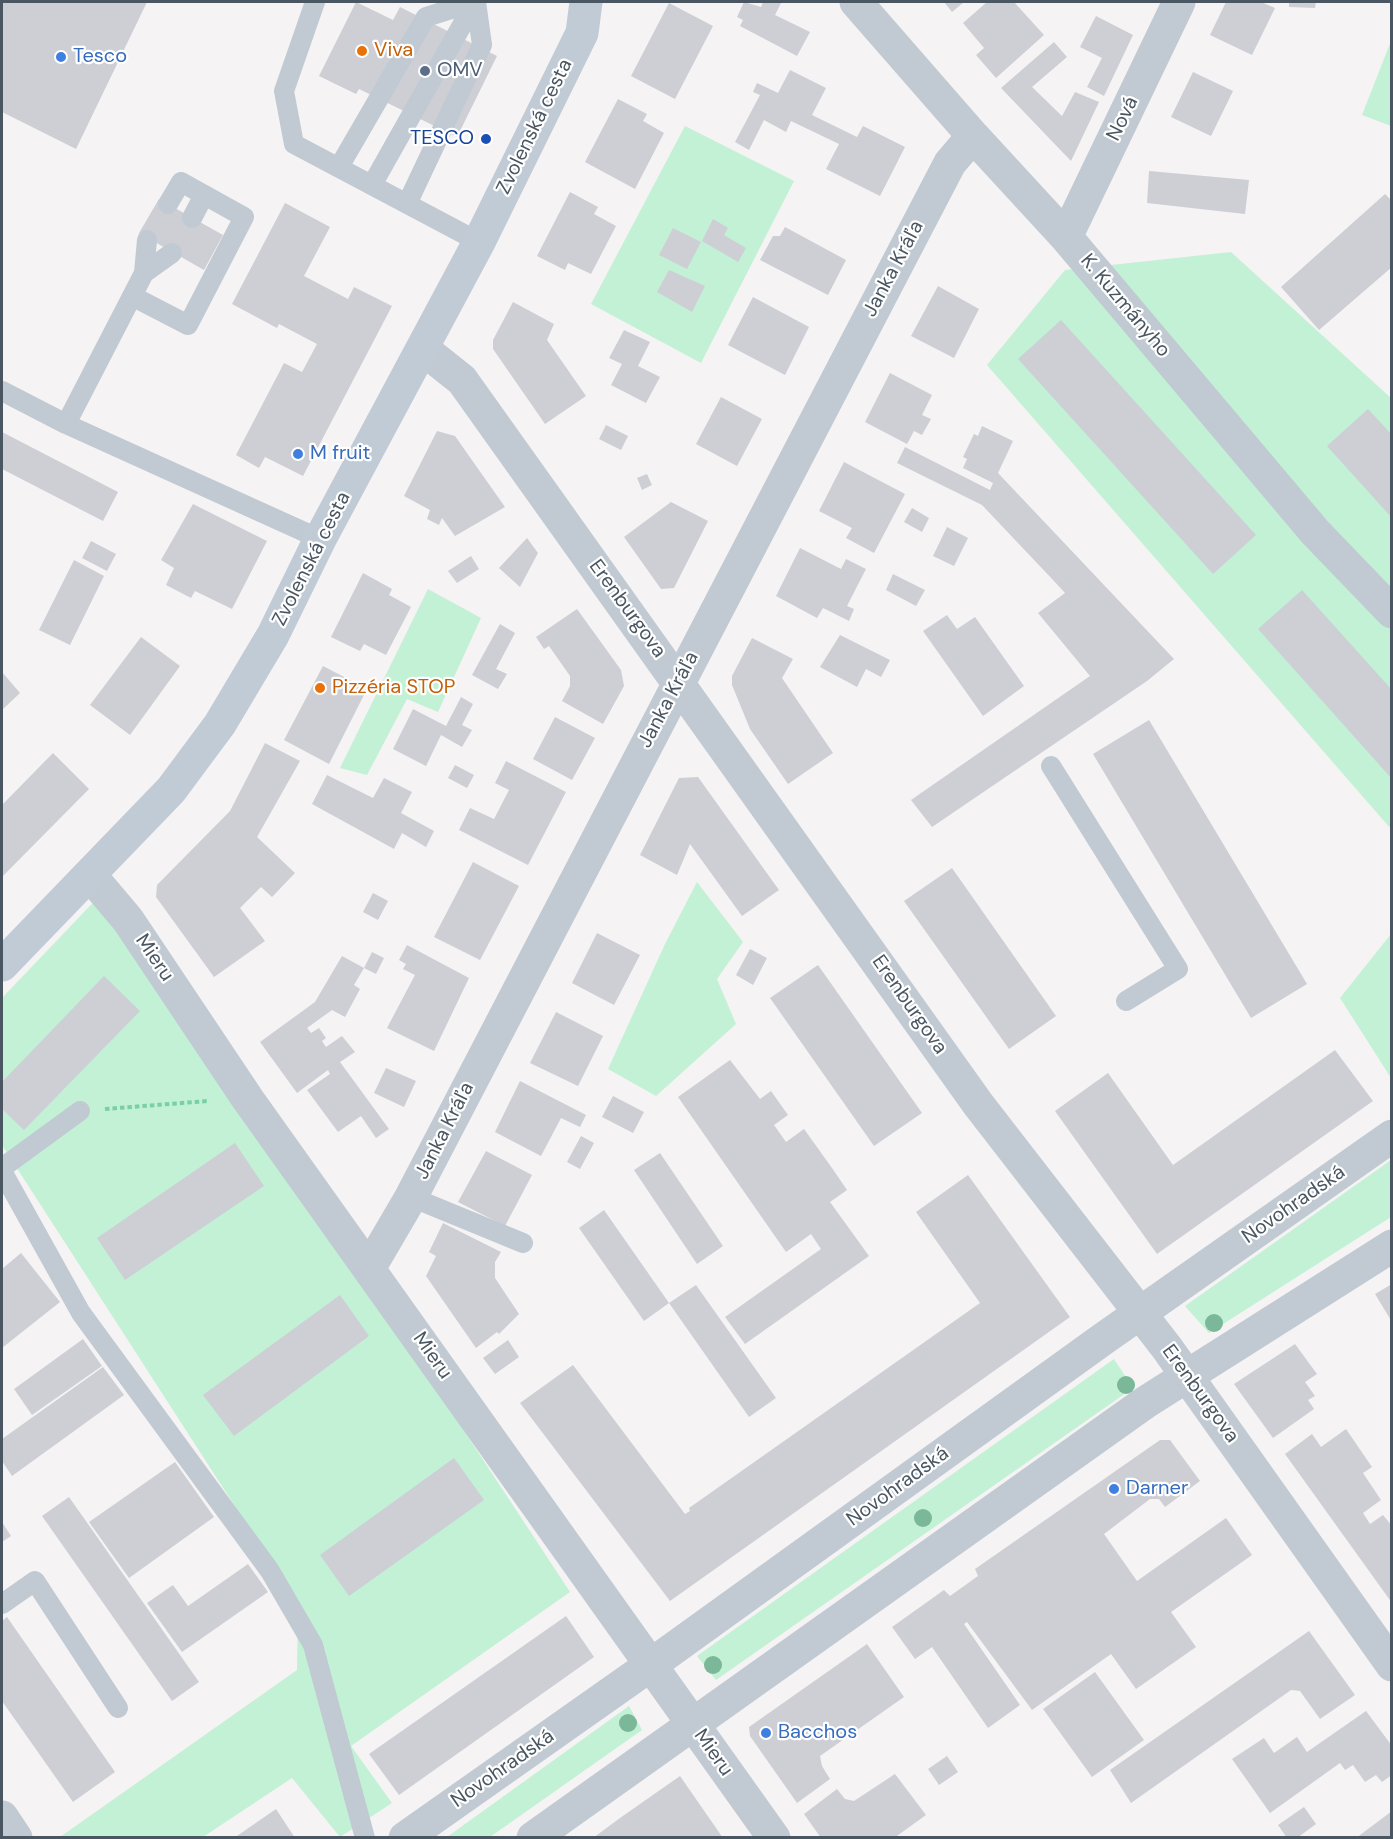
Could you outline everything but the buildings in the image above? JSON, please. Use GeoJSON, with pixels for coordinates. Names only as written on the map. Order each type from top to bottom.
{"type":"FeatureCollection","features":[{"type":"Feature","properties":{"kind":"street","name":"Zvolenská cesta"},"geometry":{"type":"LineString","coordinates":[[2,965],[171,790],[220,724],[273,635],[320,539],[479,242],[582,33],[585,2]]}},
{"type":"Feature","properties":{"kind":"street","name":"K. Kuzmányho"},"geometry":{"type":"LineString","coordinates":[[856,2],[973,136],[1066,237],[1315,532],[1392,612]]}},
{"type":"Feature","properties":{"kind":"street","name":"Nová"},"geometry":{"type":"LineString","coordinates":[[1066,237],[1179,2]]}},
{"type":"Feature","properties":{"kind":"street","name":"Janka Kráľa"},"geometry":{"type":"LineString","coordinates":[[370,1267],[411,1197],[950,163],[973,136]]}},
{"type":"Feature","properties":{"kind":"street","name":"Erenburgova"},"geometry":{"type":"LineString","coordinates":[[423,349],[462,380],[679,681],[978,1104],[1140,1312],[1392,1665]]}},
{"type":"Feature","properties":{"kind":"street","name":"Mieru"},"geometry":{"type":"LineString","coordinates":[[90,875],[128,920],[247,1098],[370,1267],[774,1838]]}},
{"type":"Feature","properties":{"kind":"street","name":"Novohradská"},"geometry":{"type":"LineString","coordinates":[[405,1838],[652,1664],[1140,1312],[1392,1136]]}},
{"type":"Feature","properties":{"kind":"street"},"geometry":{"type":"LineString","coordinates":[[533,1838],[1185,1375],[1392,1246]]}},
{"type":"Feature","properties":{"kind":"street"},"geometry":{"type":"LineString","coordinates":[[2,1817],[16,1838]]}},
{"type":"Feature","properties":{"kind":"lane"},"geometry":{"type":"LineString","coordinates":[[315,2],[284,91],[294,144],[479,242]]}},
{"type":"Feature","properties":{"kind":"lane"},"geometry":{"type":"LineString","coordinates":[[339,167],[426,17],[475,2]]}},
{"type":"Feature","properties":{"kind":"lane"},"geometry":{"type":"LineString","coordinates":[[372,185],[475,2]]}},
{"type":"Feature","properties":{"kind":"lane"},"geometry":{"type":"LineString","coordinates":[[407,204],[483,45],[475,2]]}},
{"type":"Feature","properties":{"kind":"lane"},"geometry":{"type":"LineString","coordinates":[[132,296],[188,325],[244,217],[181,182],[168,204]]}},
{"type":"Feature","properties":{"kind":"lane"},"geometry":{"type":"LineString","coordinates":[[192,218],[204,195]]}},
{"type":"Feature","properties":{"kind":"lane"},"geometry":{"type":"LineString","coordinates":[[66,424],[144,273],[147,240]]}},
{"type":"Feature","properties":{"kind":"lane"},"geometry":{"type":"LineString","coordinates":[[144,273],[172,253]]}},
{"type":"Feature","properties":{"kind":"lane"},"geometry":{"type":"LineString","coordinates":[[2,391],[66,424],[320,539]]}},
{"type":"Feature","properties":{"kind":"lane"},"geometry":{"type":"LineString","coordinates":[[1051,766],[1178,969],[1126,1001]]}},
{"type":"Feature","properties":{"kind":"lane"},"geometry":{"type":"LineString","coordinates":[[80,1111],[2,1170],[81,1313],[270,1571],[314,1645],[365,1838]]}},
{"type":"Feature","properties":{"kind":"lane"},"geometry":{"type":"LineString","coordinates":[[411,1197],[523,1243]]}},
{"type":"Feature","properties":{"kind":"lane"},"geometry":{"type":"LineString","coordinates":[[2,1604],[35,1581],[118,1708]]}},
{"type":"Feature","properties":{"kind":"path"},"geometry":{"type":"LineString","coordinates":[[80,1111],[247,1098]]}},
{"type":"Feature","properties":{"kind":"green space"},"geometry":{"type":"Polygon","coordinates":[[[1391,41],[1392,126],[1362,115],[1391,41]]]}},
{"type":"Feature","properties":{"kind":"green space"},"geometry":{"type":"Polygon","coordinates":[[[685,126],[794,181],[701,363],[591,304],[685,126]]]}},
{"type":"Feature","properties":{"kind":"green space"},"geometry":{"type":"Polygon","coordinates":[[[1231,252],[1391,398],[1391,829],[987,365],[1065,270],[1231,252]]]}},
{"type":"Feature","properties":{"kind":"green space"},"geometry":{"type":"Polygon","coordinates":[[[428,589],[481,618],[438,712],[407,699],[367,775],[340,768],[428,589]]]}},
{"type":"Feature","properties":{"kind":"green space"},"geometry":{"type":"Polygon","coordinates":[[[697,882],[743,942],[717,979],[736,1024],[656,1096],[608,1069],[665,944],[697,882]]]}},
{"type":"Feature","properties":{"kind":"green space"},"geometry":{"type":"Polygon","coordinates":[[[107,888],[570,1592],[351,1746],[392,1803],[340,1837],[292,1778],[203,1837],[60,1837],[297,1670],[298,1604],[2,1145],[2,998],[107,888]]]}},
{"type":"Feature","properties":{"kind":"green space"},"geometry":{"type":"Polygon","coordinates":[[[1391,934],[1391,1078],[1340,998],[1391,934]]]}},
{"type":"Feature","properties":{"kind":"green space"},"geometry":{"type":"Polygon","coordinates":[[[1391,1160],[1391,1217],[1209,1333],[1185,1306],[1391,1160]]]}},
{"type":"Feature","properties":{"kind":"green space"},"geometry":{"type":"Polygon","coordinates":[[[1114,1359],[1133,1388],[716,1680],[697,1656],[1114,1359]]]}},
{"type":"Feature","properties":{"kind":"green space"},"geometry":{"type":"Polygon","coordinates":[[[629,1706],[642,1730],[490,1837],[447,1837],[629,1706]]]}},
{"type":"Feature","properties":{"kind":"place","name":"Viva"},"geometry":{"type":"Point","coordinates":[362,51]}},
{"type":"Feature","properties":{"kind":"place","name":"Tesco"},"geometry":{"type":"Point","coordinates":[61,57]}},
{"type":"Feature","properties":{"kind":"place","name":"OMV"},"geometry":{"type":"Point","coordinates":[425,71]}},
{"type":"Feature","properties":{"kind":"place","name":"TESCO"},"geometry":{"type":"Point","coordinates":[486,139]}},
{"type":"Feature","properties":{"kind":"place","name":"M fruit"},"geometry":{"type":"Point","coordinates":[298,454]}},
{"type":"Feature","properties":{"kind":"place","name":"Pizzéria STOP"},"geometry":{"type":"Point","coordinates":[320,688]}},
{"type":"Feature","properties":{"kind":"place","name":"Darner"},"geometry":{"type":"Point","coordinates":[1114,1489]}},
{"type":"Feature","properties":{"kind":"place","name":"Bacchos"},"geometry":{"type":"Point","coordinates":[766,1733]}}]}
